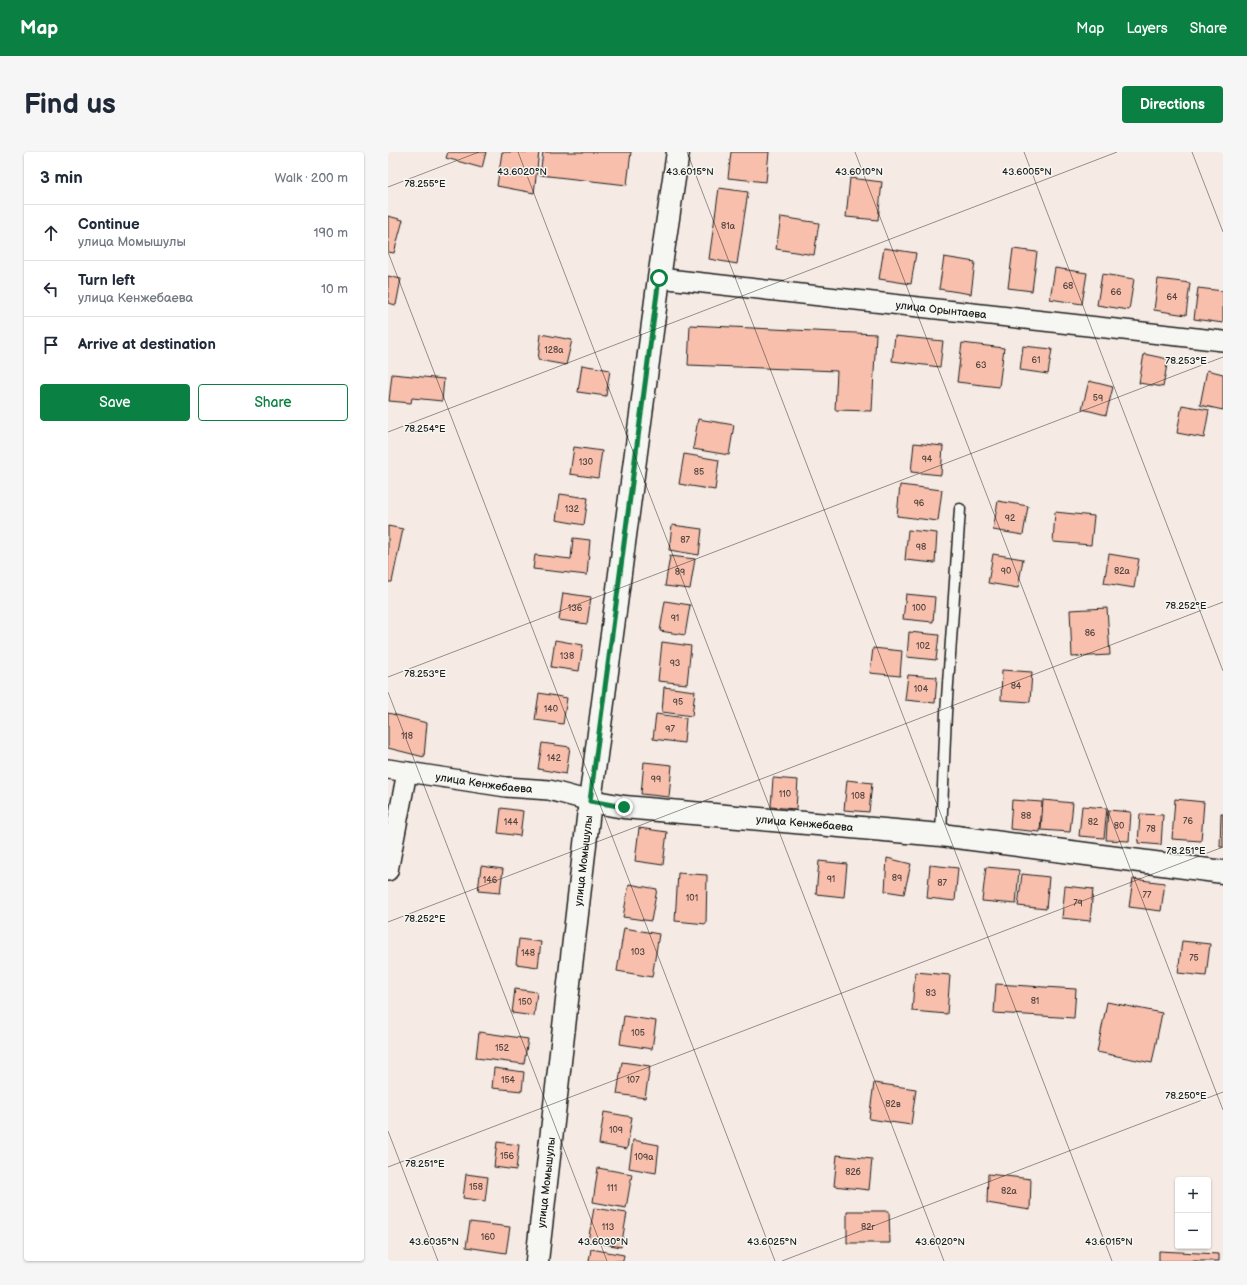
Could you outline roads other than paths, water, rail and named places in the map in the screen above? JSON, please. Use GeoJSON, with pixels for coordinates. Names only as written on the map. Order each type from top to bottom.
{"type":"FeatureCollection","features":[{"type":"Feature","properties":{"kind":"street","name":"улица Момышулы"},"geometry":{"type":"LineString","coordinates":[[536,1261],[590,801],[659,278],[678,152]]}},
{"type":"Feature","properties":{"kind":"street","name":"улица Орынтаева"},"geometry":{"type":"LineString","coordinates":[[659,278],[1223,340]]}},
{"type":"Feature","properties":{"kind":"street","name":"улица Кенжебаева"},"geometry":{"type":"LineString","coordinates":[[388,769],[506,787],[549,790],[590,801],[624,807],[941,835],[1223,872]]}},
{"type":"Feature","properties":{"kind":"street"},"geometry":{"type":"LineString","coordinates":[[388,871],[407,772]]}},
{"type":"Feature","properties":{"kind":"lane"},"geometry":{"type":"LineString","coordinates":[[941,835],[946,713],[960,509]]}}]}
